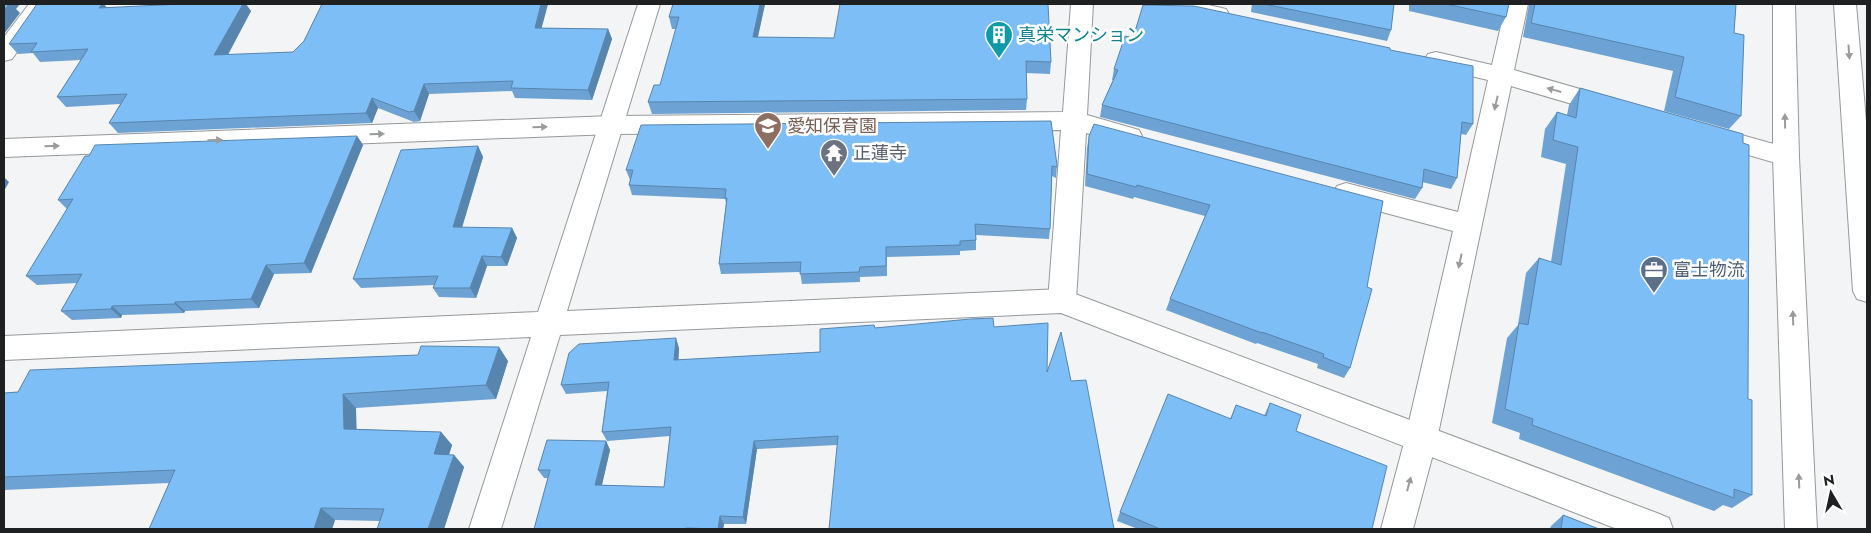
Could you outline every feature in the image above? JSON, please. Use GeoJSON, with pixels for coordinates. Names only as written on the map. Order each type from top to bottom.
{"type":"FeatureCollection","features":[{"type":"Feature","properties":{"kind":"street"},"geometry":{"type":"LineString","coordinates":[[4,53],[40,4]]}},
{"type":"Feature","properties":{"kind":"street"},"geometry":{"type":"LineString","coordinates":[[486,529],[649,4]]}},
{"type":"Feature","properties":{"kind":"street"},"geometry":{"type":"LineString","coordinates":[[1062,302],[1082,4]]}},
{"type":"Feature","properties":{"kind":"street"},"geometry":{"type":"LineString","coordinates":[[1172,4],[1240,18]]}},
{"type":"Feature","properties":{"kind":"street"},"geometry":{"type":"LineString","coordinates":[[1397,529],[1421,438],[1517,4]]}},
{"type":"Feature","properties":{"kind":"street"},"geometry":{"type":"LineString","coordinates":[[1784,4],[1786,157],[1801,529]]}},
{"type":"Feature","properties":{"kind":"street"},"geometry":{"type":"LineString","coordinates":[[1846,4],[1862,175],[1867,291]]}},
{"type":"Feature","properties":{"kind":"street"},"geometry":{"type":"LineString","coordinates":[[1416,56],[1502,74],[1633,113]]}},
{"type":"Feature","properties":{"kind":"street"},"geometry":{"type":"LineString","coordinates":[[4,148],[612,125],[1075,121],[1152,142]]}},
{"type":"Feature","properties":{"kind":"street"},"geometry":{"type":"LineString","coordinates":[[1689,129],[1786,157]]}},
{"type":"Feature","properties":{"kind":"street"},"geometry":{"type":"LineString","coordinates":[[1324,187],[1468,225]]}},
{"type":"Feature","properties":{"kind":"street"},"geometry":{"type":"LineString","coordinates":[[4,348],[1062,302],[1658,529]]}},
{"type":"Feature","properties":{"kind":"building"},"geometry":{"type":"Polygon","coordinates":[[[37,4],[102,4],[99,8],[182,4],[243,4],[214,55],[293,52],[304,41],[322,4],[541,4],[535,28],[608,29],[588,90],[511,88],[513,81],[424,84],[414,111],[409,112],[372,98],[366,113],[109,123],[127,94],[57,97],[88,49],[31,52],[37,43],[9,44],[37,4]]]}},
{"type":"Feature","properties":{"kind":"building"},"geometry":{"type":"Polygon","coordinates":[[[673,4],[760,4],[753,37],[834,38],[840,4],[1048,4],[1051,62],[1026,61],[1027,99],[648,102],[654,85],[660,85],[679,17],[669,17],[673,4]]]}},
{"type":"Feature","properties":{"kind":"building"},"geometry":{"type":"Polygon","coordinates":[[[1264,4],[1394,4],[1391,30],[1264,4]]]}},
{"type":"Feature","properties":{"kind":"building"},"geometry":{"type":"Polygon","coordinates":[[[1446,4],[1509,4],[1506,17],[1446,4]]]}},
{"type":"Feature","properties":{"kind":"building"},"geometry":{"type":"Polygon","coordinates":[[[1535,4],[1736,4],[1734,33],[1744,35],[1741,116],[1675,97],[1684,57],[1531,23],[1535,4]]]}},
{"type":"Feature","properties":{"kind":"building"},"geometry":{"type":"Polygon","coordinates":[[[1143,5],[1194,6],[1390,48],[1390,50],[1473,66],[1473,124],[1462,122],[1457,178],[1424,169],[1422,188],[1102,105],[1118,70],[1114,69],[1125,36],[1133,38],[1143,5]]]}},
{"type":"Feature","properties":{"kind":"building"},"geometry":{"type":"Polygon","coordinates":[[[1580,88],[1743,134],[1743,143],[1749,145],[1748,399],[1752,400],[1752,495],[1734,489],[1734,498],[1532,425],[1533,419],[1505,409],[1519,323],[1528,325],[1539,258],[1561,265],[1578,147],[1553,140],[1557,112],[1576,118],[1580,88]]]}},
{"type":"Feature","properties":{"kind":"building"},"geometry":{"type":"Polygon","coordinates":[[[1051,121],[1057,167],[1052,166],[1050,229],[975,224],[976,240],[960,241],[960,245],[886,247],[886,266],[860,267],[859,272],[800,274],[801,262],[719,264],[727,198],[725,198],[726,189],[629,185],[633,170],[626,170],[641,125],[1051,121]]]}},
{"type":"Feature","properties":{"kind":"building"},"geometry":{"type":"Polygon","coordinates":[[[1094,124],[1383,201],[1367,287],[1372,289],[1350,368],[1323,357],[1324,354],[1170,299],[1210,205],[1137,185],[1136,187],[1087,174],[1089,136],[1094,124]]]}},
{"type":"Feature","properties":{"kind":"building"},"geometry":{"type":"Polygon","coordinates":[[[357,136],[304,263],[266,265],[251,299],[175,302],[175,304],[112,306],[111,309],[61,311],[82,274],[26,276],[73,199],[58,200],[85,156],[89,156],[95,145],[357,136]]]}},
{"type":"Feature","properties":{"kind":"building"},"geometry":{"type":"Polygon","coordinates":[[[478,146],[453,227],[512,228],[501,257],[482,256],[470,288],[433,288],[438,276],[353,279],[401,150],[478,146]]]}},
{"type":"Feature","properties":{"kind":"building"},"geometry":{"type":"Polygon","coordinates":[[[993,318],[994,327],[1048,323],[1047,372],[1061,332],[1071,381],[1086,380],[1114,529],[829,529],[838,436],[754,441],[743,517],[720,516],[718,529],[534,529],[550,470],[538,470],[547,440],[606,441],[595,485],[664,487],[671,427],[602,432],[609,382],[561,385],[569,353],[579,344],[676,338],[674,360],[820,352],[820,329],[874,325],[875,328],[993,318]]]}},
{"type":"Feature","properties":{"kind":"building"},"geometry":{"type":"Polygon","coordinates":[[[421,346],[499,347],[486,385],[343,394],[344,429],[441,432],[434,454],[454,455],[428,529],[377,529],[384,509],[321,508],[314,529],[149,529],[175,470],[4,477],[4,393],[18,392],[30,370],[418,355],[421,346]]]}},
{"type":"Feature","properties":{"kind":"building"},"geometry":{"type":"Polygon","coordinates":[[[1168,394],[1231,419],[1236,405],[1266,416],[1270,403],[1301,415],[1296,431],[1387,466],[1372,529],[1160,529],[1120,512],[1168,394]]]}},
{"type":"Feature","properties":{"kind":"building"},"geometry":{"type":"Polygon","coordinates":[[[1563,515],[1599,529],[1561,529],[1563,515]]]}},
{"type":"Feature","properties":{"kind":"place","name":"真栄マンション"},"geometry":{"type":"Point","coordinates":[999,59]}},
{"type":"Feature","properties":{"kind":"place","name":"愛知保育園"},"geometry":{"type":"Point","coordinates":[768,150]}},
{"type":"Feature","properties":{"kind":"place","name":"正蓮寺"},"geometry":{"type":"Point","coordinates":[834,177]}},
{"type":"Feature","properties":{"kind":"place","name":"富士物流"},"geometry":{"type":"Point","coordinates":[1654,294]}}]}
